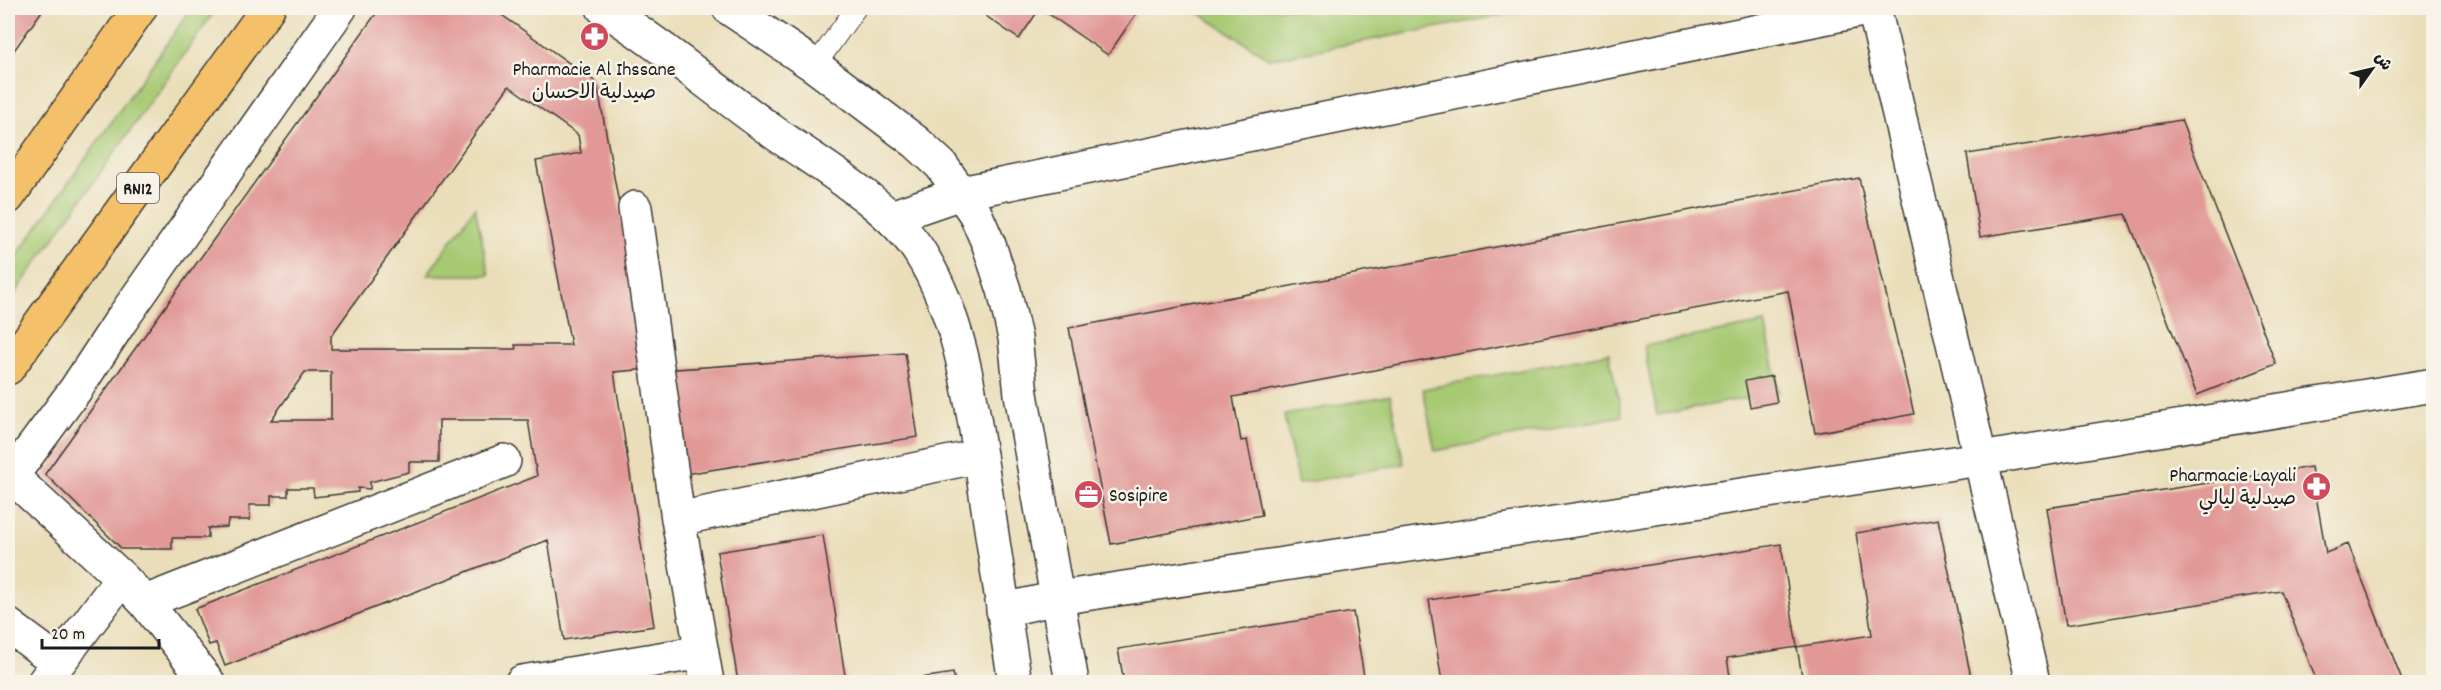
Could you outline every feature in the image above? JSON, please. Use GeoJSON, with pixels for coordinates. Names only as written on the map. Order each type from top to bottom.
{"type":"FeatureCollection","features":[{"type":"Feature","properties":{"kind":"main road"},"geometry":{"type":"LineString","coordinates":[[8,197],[140,8]]}},
{"type":"Feature","properties":{"kind":"main road","name":"RN12"},"geometry":{"type":"LineString","coordinates":[[8,369],[267,8]]}},
{"type":"Feature","properties":{"kind":"street"},"geometry":{"type":"LineString","coordinates":[[208,682],[145,602],[122,578],[9,476],[76,389],[120,322],[340,8]]}},
{"type":"Feature","properties":{"kind":"street"},"geometry":{"type":"LineString","coordinates":[[603,8],[644,18],[771,130],[891,217],[918,249],[934,279],[960,352],[980,456],[1015,682]]}},
{"type":"Feature","properties":{"kind":"street"},"geometry":{"type":"LineString","coordinates":[[729,8],[815,66],[916,142],[941,165],[975,213],[989,245],[1004,290],[1015,338],[1021,394],[1072,682]]}},
{"type":"Feature","properties":{"kind":"street"},"geometry":{"type":"LineString","coordinates":[[891,217],[961,193],[1873,8],[2033,682]]}},
{"type":"Feature","properties":{"kind":"street"},"geometry":{"type":"LineString","coordinates":[[522,682],[704,668],[678,519],[635,208]]}},
{"type":"Feature","properties":{"kind":"street"},"geometry":{"type":"LineString","coordinates":[[1004,610],[1058,598],[1980,459],[2433,385]]}},
{"type":"Feature","properties":{"kind":"street"},"geometry":{"type":"LineString","coordinates":[[678,519],[980,456]]}},
{"type":"Feature","properties":{"kind":"street"},"geometry":{"type":"LineString","coordinates":[[145,602],[504,461]]}},
{"type":"Feature","properties":{"kind":"street"},"geometry":{"type":"LineString","coordinates":[[8,625],[51,672],[122,578]]}},
{"type":"Feature","properties":{"kind":"lane"},"geometry":{"type":"LineString","coordinates":[[815,66],[856,8]]}},
{"type":"Feature","properties":{"kind":"green space"},"geometry":{"type":"Polygon","coordinates":[[[192,8],[217,8],[8,303],[8,268],[192,8]]]}},
{"type":"Feature","properties":{"kind":"green space"},"geometry":{"type":"Polygon","coordinates":[[[1191,8],[1540,8],[1270,59],[1191,8]]]}},
{"type":"Feature","properties":{"kind":"green space"},"geometry":{"type":"Polygon","coordinates":[[[475,207],[489,275],[427,275],[475,207]]]}},
{"type":"Feature","properties":{"kind":"green space"},"geometry":{"type":"Polygon","coordinates":[[[1765,323],[1779,392],[1657,415],[1644,346],[1765,323]]]}},
{"type":"Feature","properties":{"kind":"green space"},"geometry":{"type":"Polygon","coordinates":[[[1609,353],[1622,416],[1435,451],[1423,389],[1609,353]]]}},
{"type":"Feature","properties":{"kind":"green space"},"geometry":{"type":"Polygon","coordinates":[[[1390,395],[1404,464],[1298,484],[1284,415],[1390,395]]]}},
{"type":"Feature","properties":{"kind":"building"},"geometry":{"type":"Polygon","coordinates":[[[8,8],[44,8],[8,59],[8,8]]]}},
{"type":"Feature","properties":{"kind":"building"},"geometry":{"type":"Polygon","coordinates":[[[380,8],[492,8],[597,83],[649,369],[614,372],[654,626],[564,640],[548,540],[225,666],[216,643],[209,645],[195,609],[537,476],[528,420],[439,420],[439,462],[409,462],[409,472],[370,482],[370,489],[358,488],[358,492],[314,497],[313,488],[288,488],[288,496],[271,496],[271,505],[249,505],[250,520],[228,520],[227,527],[208,528],[208,538],[172,538],[172,549],[122,549],[45,474],[380,8]],[[509,86],[331,336],[331,349],[516,349],[515,345],[571,345],[536,161],[581,153],[578,135],[509,86]],[[305,372],[271,420],[331,420],[331,372],[305,372]]]}},
{"type":"Feature","properties":{"kind":"building"},"geometry":{"type":"Polygon","coordinates":[[[991,8],[1040,8],[1019,39],[986,16],[991,8]]]}},
{"type":"Feature","properties":{"kind":"building"},"geometry":{"type":"Polygon","coordinates":[[[1040,8],[1127,8],[1136,14],[1108,55],[1040,8]]]}},
{"type":"Feature","properties":{"kind":"building"},"geometry":{"type":"Polygon","coordinates":[[[2181,120],[2276,364],[2197,395],[2126,214],[1980,237],[1967,154],[2181,120]]]}},
{"type":"Feature","properties":{"kind":"building"},"geometry":{"type":"Polygon","coordinates":[[[1859,178],[1914,414],[1815,433],[1788,291],[1233,397],[1241,441],[1247,440],[1262,515],[1111,544],[1069,328],[1859,178]]]}},
{"type":"Feature","properties":{"kind":"building"},"geometry":{"type":"Polygon","coordinates":[[[905,353],[918,437],[679,475],[662,370],[905,353]]]}},
{"type":"Feature","properties":{"kind":"building"},"geometry":{"type":"Polygon","coordinates":[[[1772,376],[1777,402],[1750,407],[1745,381],[1772,376]]]}},
{"type":"Feature","properties":{"kind":"building"},"geometry":{"type":"Polygon","coordinates":[[[2311,467],[2326,553],[2348,544],[2403,682],[2317,682],[2281,591],[2066,625],[2047,508],[2311,467]]]}},
{"type":"Feature","properties":{"kind":"building"},"geometry":{"type":"Polygon","coordinates":[[[1938,519],[1972,682],[1803,682],[1797,647],[1872,635],[1856,533],[1938,519]]]}},
{"type":"Feature","properties":{"kind":"building"},"geometry":{"type":"Polygon","coordinates":[[[823,535],[846,682],[738,682],[717,552],[823,535]]]}},
{"type":"Feature","properties":{"kind":"building"},"geometry":{"type":"Polygon","coordinates":[[[1781,544],[1797,647],[1727,658],[1731,682],[1442,682],[1429,600],[1781,544]]]}},
{"type":"Feature","properties":{"kind":"building"},"geometry":{"type":"Polygon","coordinates":[[[1353,612],[1365,682],[1124,682],[1118,649],[1353,612]]]}},
{"type":"Feature","properties":{"kind":"building"},"geometry":{"type":"Polygon","coordinates":[[[953,673],[955,682],[902,682],[902,681],[953,673]]]}},
{"type":"Feature","properties":{"kind":"place","name":"Pharmacie Al Ihssane صيدلية الاحسان"},"geometry":{"type":"Point","coordinates":[594,37]}},
{"type":"Feature","properties":{"kind":"place","name":"Pharmacie Layali صيدلية ليالي"},"geometry":{"type":"Point","coordinates":[2317,486]}},
{"type":"Feature","properties":{"kind":"place","name":"Sosipire"},"geometry":{"type":"Point","coordinates":[1088,494]}}]}
